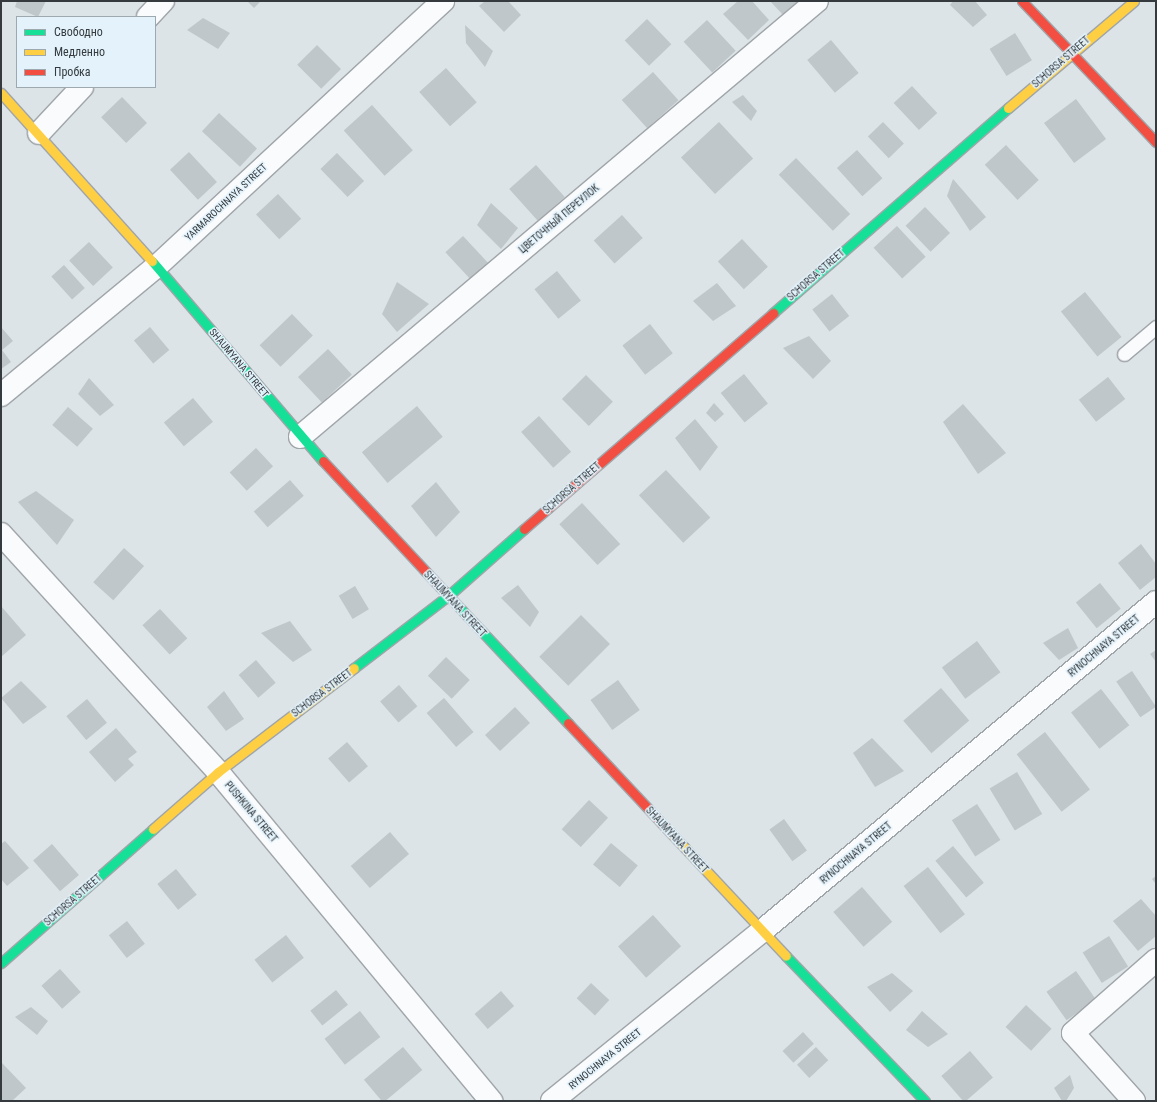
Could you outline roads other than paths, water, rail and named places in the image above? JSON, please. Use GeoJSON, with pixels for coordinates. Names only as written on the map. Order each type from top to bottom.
{"type":"FeatureCollection","features":[{"type":"Feature","properties":{"kind":"street"},"geometry":{"type":"LineString","coordinates":[[149,16],[163,1]]}},
{"type":"Feature","properties":{"kind":"street","name":"YARMAROCHNAYA STREET"},"geometry":{"type":"LineString","coordinates":[[1,395],[157,266],[443,1]]}},
{"type":"Feature","properties":{"kind":"street","name":"ЦВЕТОЧНЫЙ ПЕРЕУЛОК"},"geometry":{"type":"LineString","coordinates":[[300,437],[817,1]]}},
{"type":"Feature","properties":{"kind":"street"},"geometry":{"type":"LineString","coordinates":[[1022,1],[1156,142]]}},
{"type":"Feature","properties":{"kind":"street","name":"SCHORSA STREET"},"geometry":{"type":"LineString","coordinates":[[1,963],[218,772],[448,596],[1072,52],[1134,1]]}},
{"type":"Feature","properties":{"kind":"street"},"geometry":{"type":"LineString","coordinates":[[39,133],[81,88]]}},
{"type":"Feature","properties":{"kind":"street","name":"SHAUMYANA STREET"},"geometry":{"type":"LineString","coordinates":[[1,93],[39,133],[157,266],[300,437],[762,931],[925,1101]]}},
{"type":"Feature","properties":{"kind":"street","name":"PUSHKINA STREET"},"geometry":{"type":"LineString","coordinates":[[1,534],[218,772],[491,1101]]}},
{"type":"Feature","properties":{"kind":"street","name":"RYNOCHNAYA STREET"},"geometry":{"type":"LineString","coordinates":[[552,1101],[762,931],[1156,602]]}},
{"type":"Feature","properties":{"kind":"street"},"geometry":{"type":"LineString","coordinates":[[1134,1101],[1073,1033],[1156,960]]}},
{"type":"Feature","properties":{"kind":"lane"},"geometry":{"type":"LineString","coordinates":[[1124,354],[1156,327]]}}]}
